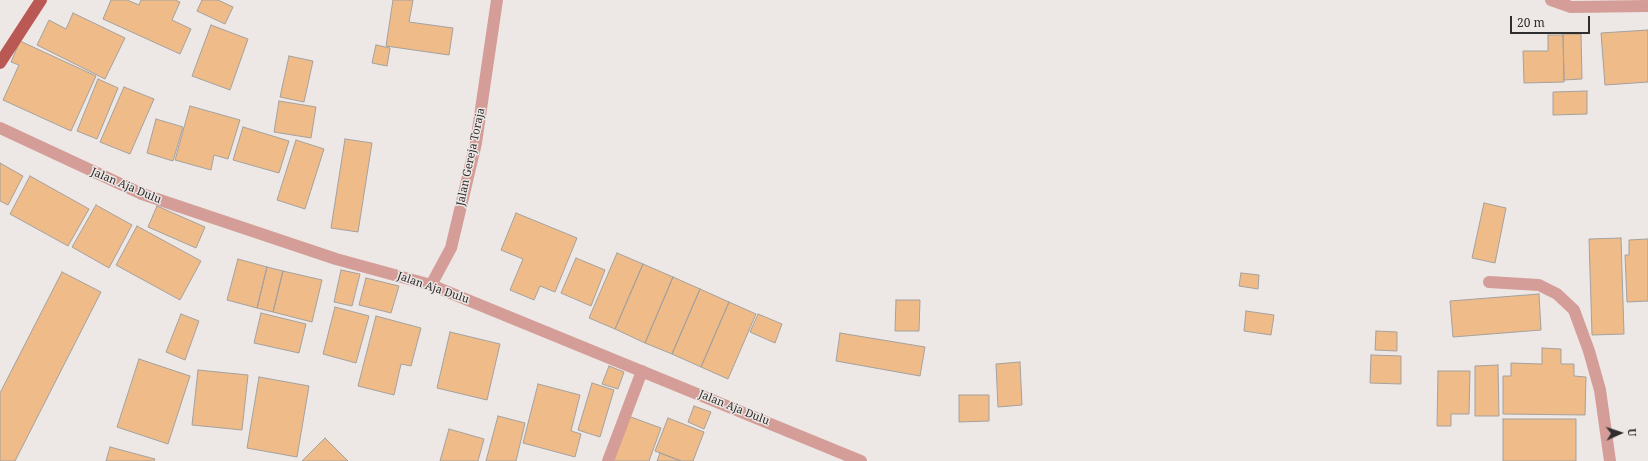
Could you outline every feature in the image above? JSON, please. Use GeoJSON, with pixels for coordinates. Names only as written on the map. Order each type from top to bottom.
{"type":"FeatureCollection","features":[{"type":"Feature","properties":{"kind":"main road"},"geometry":{"type":"LineString","coordinates":[[0,63],[41,0]]}},
{"type":"Feature","properties":{"kind":"street","name":"Jalan Gereja Toraja"},"geometry":{"type":"LineString","coordinates":[[431,285],[451,248],[476,143],[497,0]]}},
{"type":"Feature","properties":{"kind":"street"},"geometry":{"type":"LineString","coordinates":[[1551,0],[1571,7],[1648,6]]}},
{"type":"Feature","properties":{"kind":"street","name":"Jalan Aja Dulu"},"geometry":{"type":"LineString","coordinates":[[0,128],[142,194],[336,259],[431,285],[861,461]]}},
{"type":"Feature","properties":{"kind":"street"},"geometry":{"type":"LineString","coordinates":[[1489,282],[1539,285],[1557,294],[1574,310],[1589,351],[1600,390],[1610,461]]}},
{"type":"Feature","properties":{"kind":"street"},"geometry":{"type":"LineString","coordinates":[[608,461],[642,371]]}},
{"type":"Feature","properties":{"kind":"building"},"geometry":{"type":"Polygon","coordinates":[[[111,0],[127,0],[139,5],[141,0],[175,0],[180,2],[172,20],[191,29],[180,54],[103,19],[111,0]]]}},
{"type":"Feature","properties":{"kind":"building"},"geometry":{"type":"Polygon","coordinates":[[[202,0],[218,0],[233,7],[225,24],[197,11],[202,0]]]}},
{"type":"Feature","properties":{"kind":"building"},"geometry":{"type":"Polygon","coordinates":[[[393,0],[413,0],[409,22],[453,28],[449,55],[386,46],[393,0]]]}},
{"type":"Feature","properties":{"kind":"building"},"geometry":{"type":"Polygon","coordinates":[[[73,13],[125,38],[105,79],[37,45],[49,20],[66,29],[73,13]]]}},
{"type":"Feature","properties":{"kind":"building"},"geometry":{"type":"Polygon","coordinates":[[[211,25],[248,39],[230,90],[192,76],[211,25]]]}},
{"type":"Feature","properties":{"kind":"building"},"geometry":{"type":"Polygon","coordinates":[[[1648,30],[1648,82],[1605,85],[1601,33],[1648,30]]]}},
{"type":"Feature","properties":{"kind":"building"},"geometry":{"type":"Polygon","coordinates":[[[1563,34],[1581,34],[1582,79],[1564,80],[1563,34]]]}},
{"type":"Feature","properties":{"kind":"building"},"geometry":{"type":"Polygon","coordinates":[[[1548,35],[1563,35],[1564,82],[1524,83],[1523,51],[1548,51],[1548,35]]]}},
{"type":"Feature","properties":{"kind":"building"},"geometry":{"type":"Polygon","coordinates":[[[20,41],[96,76],[71,131],[3,100],[19,65],[11,62],[20,41]]]}},
{"type":"Feature","properties":{"kind":"building"},"geometry":{"type":"Polygon","coordinates":[[[376,45],[390,48],[387,66],[372,63],[376,45]]]}},
{"type":"Feature","properties":{"kind":"building"},"geometry":{"type":"Polygon","coordinates":[[[289,56],[313,61],[304,102],[280,97],[289,56]]]}},
{"type":"Feature","properties":{"kind":"building"},"geometry":{"type":"Polygon","coordinates":[[[98,79],[118,88],[97,139],[77,131],[98,79]]]}},
{"type":"Feature","properties":{"kind":"building"},"geometry":{"type":"Polygon","coordinates":[[[124,87],[154,99],[130,154],[100,142],[124,87]]]}},
{"type":"Feature","properties":{"kind":"building"},"geometry":{"type":"Polygon","coordinates":[[[1587,91],[1587,114],[1553,115],[1553,92],[1587,91]]]}},
{"type":"Feature","properties":{"kind":"building"},"geometry":{"type":"Polygon","coordinates":[[[279,101],[316,107],[311,138],[274,132],[279,101]]]}},
{"type":"Feature","properties":{"kind":"building"},"geometry":{"type":"Polygon","coordinates":[[[190,106],[240,120],[228,159],[214,155],[211,170],[175,160],[190,106]]]}},
{"type":"Feature","properties":{"kind":"building"},"geometry":{"type":"Polygon","coordinates":[[[156,119],[183,127],[173,161],[147,153],[156,119]]]}},
{"type":"Feature","properties":{"kind":"building"},"geometry":{"type":"Polygon","coordinates":[[[243,127],[289,141],[279,173],[233,160],[243,127]]]}},
{"type":"Feature","properties":{"kind":"building"},"geometry":{"type":"Polygon","coordinates":[[[345,139],[372,143],[358,232],[331,228],[345,139]]]}},
{"type":"Feature","properties":{"kind":"building"},"geometry":{"type":"Polygon","coordinates":[[[296,140],[324,149],[305,209],[277,200],[296,140]]]}},
{"type":"Feature","properties":{"kind":"building"},"geometry":{"type":"Polygon","coordinates":[[[0,163],[23,176],[8,205],[0,201],[0,163]]]}},
{"type":"Feature","properties":{"kind":"building"},"geometry":{"type":"Polygon","coordinates":[[[30,176],[89,209],[68,246],[10,214],[30,176]]]}},
{"type":"Feature","properties":{"kind":"building"},"geometry":{"type":"Polygon","coordinates":[[[1484,203],[1506,208],[1495,263],[1472,258],[1484,203]]]}},
{"type":"Feature","properties":{"kind":"building"},"geometry":{"type":"Polygon","coordinates":[[[96,205],[132,225],[109,268],[72,247],[96,205]]]}},
{"type":"Feature","properties":{"kind":"building"},"geometry":{"type":"Polygon","coordinates":[[[157,206],[205,227],[196,248],[148,227],[157,206]]]}},
{"type":"Feature","properties":{"kind":"building"},"geometry":{"type":"Polygon","coordinates":[[[516,213],[577,238],[555,292],[540,286],[534,300],[510,290],[523,259],[501,250],[516,213]]]}},
{"type":"Feature","properties":{"kind":"building"},"geometry":{"type":"Polygon","coordinates":[[[137,226],[201,261],[180,300],[116,265],[137,226]]]}},
{"type":"Feature","properties":{"kind":"building"},"geometry":{"type":"Polygon","coordinates":[[[1621,238],[1624,334],[1592,335],[1589,239],[1621,238]]]}},
{"type":"Feature","properties":{"kind":"building"},"geometry":{"type":"Polygon","coordinates":[[[1648,239],[1648,301],[1627,302],[1625,255],[1629,255],[1629,240],[1648,239]]]}},
{"type":"Feature","properties":{"kind":"building"},"geometry":{"type":"Polygon","coordinates":[[[617,253],[643,264],[615,329],[589,318],[617,253]]]}},
{"type":"Feature","properties":{"kind":"building"},"geometry":{"type":"Polygon","coordinates":[[[576,258],[605,270],[591,306],[561,293],[576,258]]]}},
{"type":"Feature","properties":{"kind":"building"},"geometry":{"type":"Polygon","coordinates":[[[238,259],[267,267],[257,308],[227,300],[238,259]]]}},
{"type":"Feature","properties":{"kind":"building"},"geometry":{"type":"Polygon","coordinates":[[[643,264],[673,277],[645,343],[615,329],[643,264]]]}},
{"type":"Feature","properties":{"kind":"building"},"geometry":{"type":"Polygon","coordinates":[[[267,267],[283,271],[273,312],[257,308],[267,267]]]}},
{"type":"Feature","properties":{"kind":"building"},"geometry":{"type":"Polygon","coordinates":[[[341,270],[360,274],[352,306],[334,302],[341,270]]]}},
{"type":"Feature","properties":{"kind":"building"},"geometry":{"type":"Polygon","coordinates":[[[283,271],[322,280],[312,322],[273,312],[283,271]]]}},
{"type":"Feature","properties":{"kind":"building"},"geometry":{"type":"Polygon","coordinates":[[[62,272],[101,292],[15,461],[0,461],[0,393],[62,272]]]}},
{"type":"Feature","properties":{"kind":"building"},"geometry":{"type":"Polygon","coordinates":[[[1241,273],[1259,275],[1258,289],[1239,286],[1241,273]]]}},
{"type":"Feature","properties":{"kind":"building"},"geometry":{"type":"Polygon","coordinates":[[[673,277],[700,289],[672,354],[645,343],[673,277]]]}},
{"type":"Feature","properties":{"kind":"building"},"geometry":{"type":"Polygon","coordinates":[[[366,278],[399,286],[391,313],[359,305],[366,278]]]}},
{"type":"Feature","properties":{"kind":"building"},"geometry":{"type":"Polygon","coordinates":[[[700,289],[729,302],[701,367],[672,354],[700,289]]]}},
{"type":"Feature","properties":{"kind":"building"},"geometry":{"type":"Polygon","coordinates":[[[1539,294],[1541,330],[1453,337],[1450,301],[1539,294]]]}},
{"type":"Feature","properties":{"kind":"building"},"geometry":{"type":"Polygon","coordinates":[[[896,300],[920,300],[919,331],[895,331],[896,300]]]}},
{"type":"Feature","properties":{"kind":"building"},"geometry":{"type":"Polygon","coordinates":[[[729,302],[756,314],[728,379],[701,367],[729,302]]]}},
{"type":"Feature","properties":{"kind":"building"},"geometry":{"type":"Polygon","coordinates":[[[335,307],[369,316],[356,363],[323,354],[335,307]]]}},
{"type":"Feature","properties":{"kind":"building"},"geometry":{"type":"Polygon","coordinates":[[[1246,311],[1274,315],[1271,335],[1244,331],[1246,311]]]}},
{"type":"Feature","properties":{"kind":"building"},"geometry":{"type":"Polygon","coordinates":[[[261,313],[306,324],[299,353],[254,343],[261,313]]]}},
{"type":"Feature","properties":{"kind":"building"},"geometry":{"type":"Polygon","coordinates":[[[181,314],[199,321],[185,360],[166,352],[181,314]]]}},
{"type":"Feature","properties":{"kind":"building"},"geometry":{"type":"Polygon","coordinates":[[[758,314],[782,324],[775,343],[750,332],[758,314]]]}},
{"type":"Feature","properties":{"kind":"building"},"geometry":{"type":"Polygon","coordinates":[[[376,316],[421,328],[411,366],[401,364],[394,395],[358,386],[376,316]]]}},
{"type":"Feature","properties":{"kind":"building"},"geometry":{"type":"Polygon","coordinates":[[[1376,331],[1397,332],[1397,351],[1375,350],[1376,331]]]}},
{"type":"Feature","properties":{"kind":"building"},"geometry":{"type":"Polygon","coordinates":[[[450,332],[500,344],[487,400],[437,388],[450,332]]]}},
{"type":"Feature","properties":{"kind":"building"},"geometry":{"type":"Polygon","coordinates":[[[840,333],[925,347],[920,376],[836,361],[840,333]]]}},
{"type":"Feature","properties":{"kind":"building"},"geometry":{"type":"Polygon","coordinates":[[[1542,348],[1561,349],[1561,364],[1574,364],[1574,376],[1586,377],[1585,415],[1503,414],[1503,376],[1511,376],[1511,363],[1542,364],[1542,348]]]}},
{"type":"Feature","properties":{"kind":"building"},"geometry":{"type":"Polygon","coordinates":[[[1371,355],[1401,356],[1401,384],[1370,383],[1371,355]]]}},
{"type":"Feature","properties":{"kind":"building"},"geometry":{"type":"Polygon","coordinates":[[[139,359],[190,376],[168,444],[117,427],[139,359]]]}},
{"type":"Feature","properties":{"kind":"building"},"geometry":{"type":"Polygon","coordinates":[[[1020,362],[1022,405],[998,407],[996,364],[1020,362]]]}},
{"type":"Feature","properties":{"kind":"building"},"geometry":{"type":"Polygon","coordinates":[[[1498,365],[1499,416],[1475,416],[1475,366],[1498,365]]]}},
{"type":"Feature","properties":{"kind":"building"},"geometry":{"type":"Polygon","coordinates":[[[609,366],[624,372],[618,389],[602,384],[609,366]]]}},
{"type":"Feature","properties":{"kind":"building"},"geometry":{"type":"Polygon","coordinates":[[[198,370],[248,375],[242,430],[192,425],[198,370]]]}},
{"type":"Feature","properties":{"kind":"building"},"geometry":{"type":"Polygon","coordinates":[[[1438,371],[1470,371],[1469,414],[1451,414],[1451,426],[1437,426],[1438,371]]]}},
{"type":"Feature","properties":{"kind":"building"},"geometry":{"type":"Polygon","coordinates":[[[259,377],[309,386],[297,457],[247,448],[259,377]]]}},
{"type":"Feature","properties":{"kind":"building"},"geometry":{"type":"Polygon","coordinates":[[[592,383],[614,390],[600,437],[578,430],[592,383]]]}},
{"type":"Feature","properties":{"kind":"building"},"geometry":{"type":"Polygon","coordinates":[[[538,384],[580,395],[571,431],[581,434],[575,457],[523,443],[538,384]]]}},
{"type":"Feature","properties":{"kind":"building"},"geometry":{"type":"Polygon","coordinates":[[[959,395],[989,395],[989,421],[959,422],[959,395]]]}},
{"type":"Feature","properties":{"kind":"building"},"geometry":{"type":"Polygon","coordinates":[[[694,406],[711,412],[704,429],[688,422],[694,406]]]}},
{"type":"Feature","properties":{"kind":"building"},"geometry":{"type":"Polygon","coordinates":[[[498,416],[525,423],[516,461],[486,461],[498,416]]]}},
{"type":"Feature","properties":{"kind":"building"},"geometry":{"type":"Polygon","coordinates":[[[628,416],[661,428],[649,461],[611,461],[628,416]]]}},
{"type":"Feature","properties":{"kind":"building"},"geometry":{"type":"Polygon","coordinates":[[[668,418],[704,432],[693,461],[681,461],[655,451],[668,418]]]}},
{"type":"Feature","properties":{"kind":"building"},"geometry":{"type":"Polygon","coordinates":[[[1503,419],[1576,419],[1576,461],[1503,461],[1503,419]]]}},
{"type":"Feature","properties":{"kind":"building"},"geometry":{"type":"Polygon","coordinates":[[[449,429],[484,439],[478,461],[440,461],[449,429]]]}},
{"type":"Feature","properties":{"kind":"building"},"geometry":{"type":"Polygon","coordinates":[[[325,438],[348,461],[302,461],[325,438]]]}},
{"type":"Feature","properties":{"kind":"building"},"geometry":{"type":"Polygon","coordinates":[[[110,447],[155,459],[154,461],[106,461],[110,447]]]}},
{"type":"Feature","properties":{"kind":"building"},"geometry":{"type":"Polygon","coordinates":[[[660,453],[681,461],[657,461],[660,453]]]}}]}
